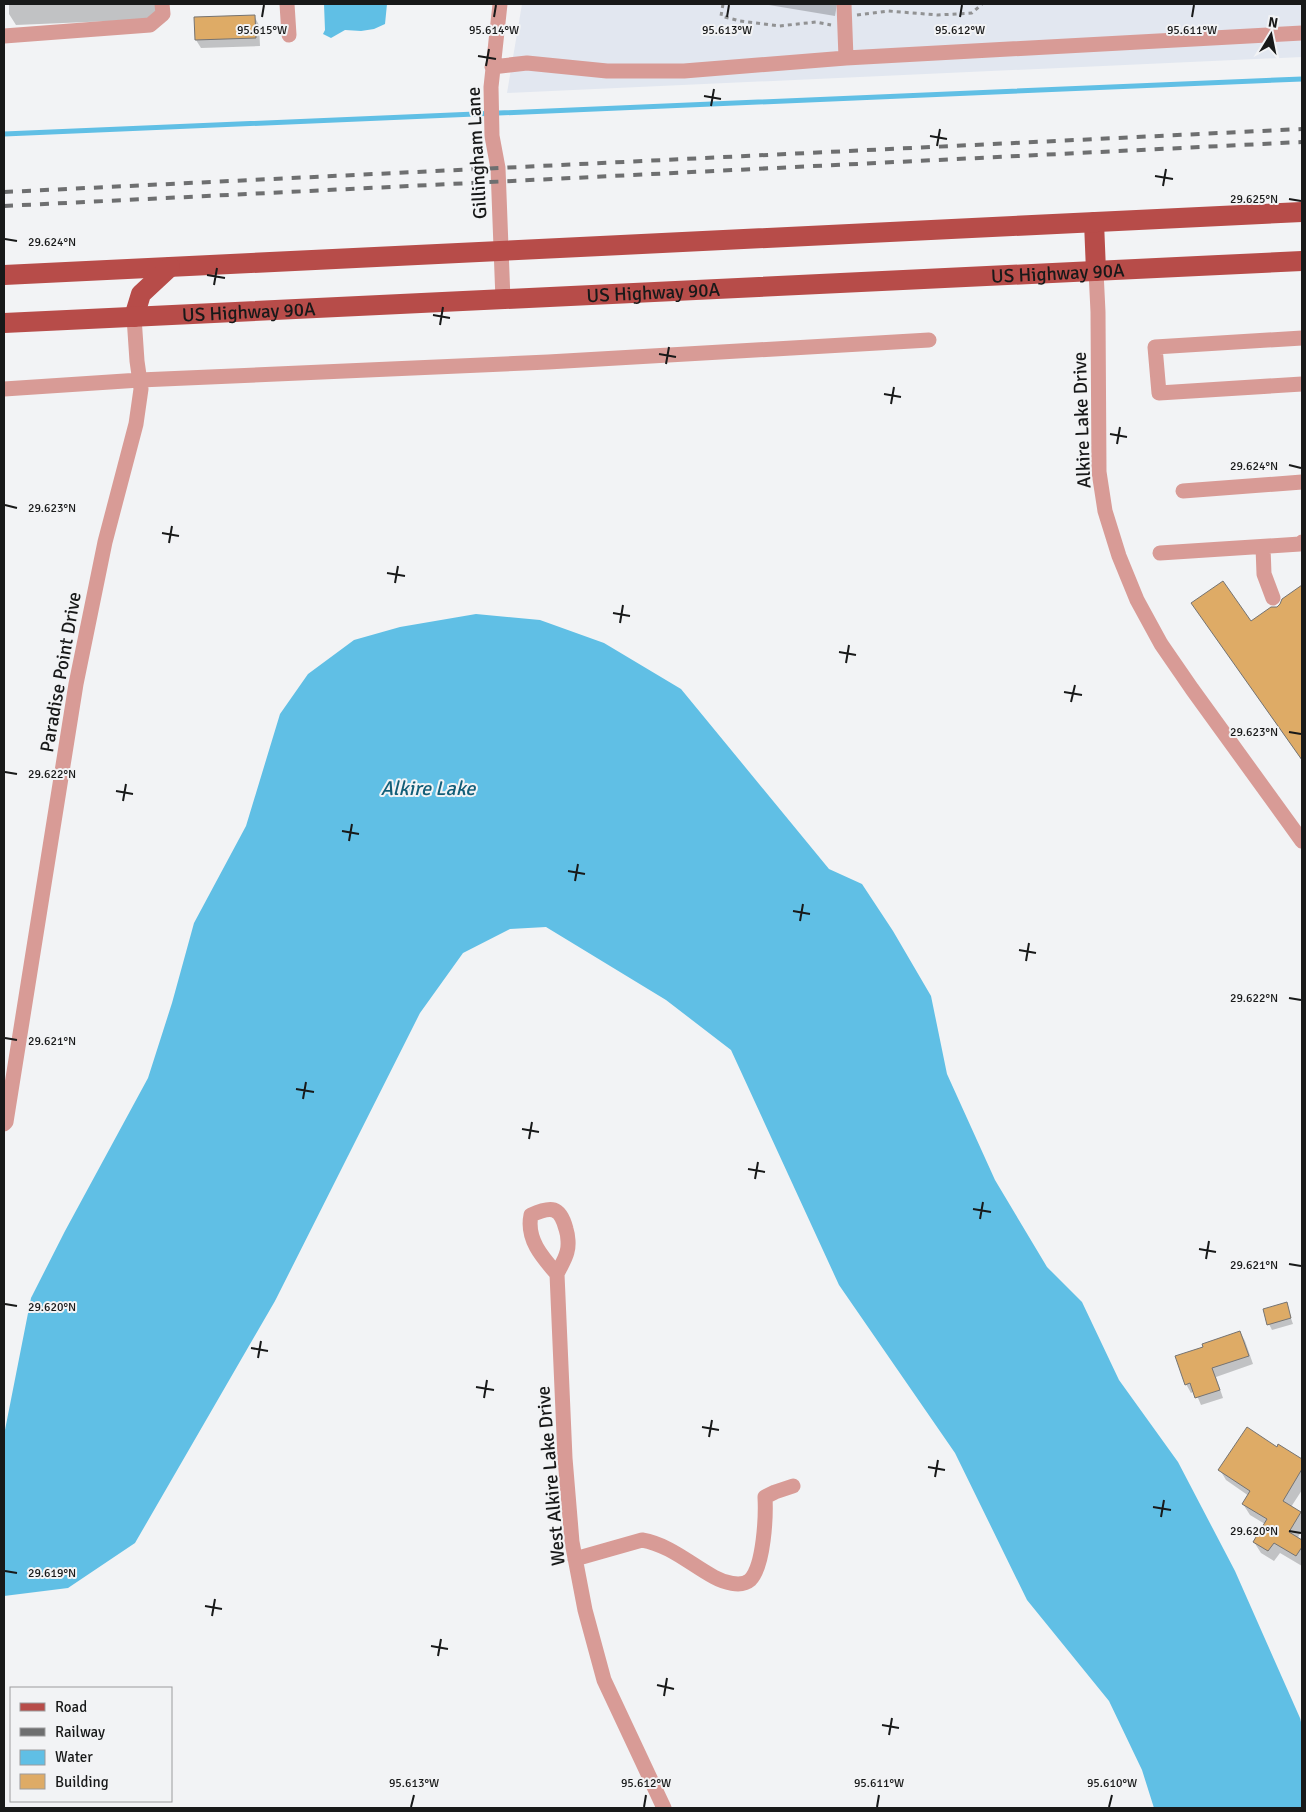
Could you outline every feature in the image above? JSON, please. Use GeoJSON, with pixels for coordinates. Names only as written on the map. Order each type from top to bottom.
{"type":"FeatureCollection","features":[{"type":"Feature","properties":{"kind":"main road"},"geometry":{"type":"LineString","coordinates":[[4,275],[1302,212]]}},
{"type":"Feature","properties":{"kind":"main road"},"geometry":{"type":"LineString","coordinates":[[1094,222],[1096,271]]}},
{"type":"Feature","properties":{"kind":"main road","name":"US Highway 90A"},"geometry":{"type":"LineString","coordinates":[[4,323],[1302,261]]}},
{"type":"Feature","properties":{"kind":"main road"},"geometry":{"type":"LineString","coordinates":[[134,317],[141,294],[170,267]]}},
{"type":"Feature","properties":{"kind":"street"},"geometry":{"type":"LineString","coordinates":[[4,36],[150,25],[163,14],[162,4]]}},
{"type":"Feature","properties":{"kind":"street"},"geometry":{"type":"LineString","coordinates":[[287,4],[289,35]]}},
{"type":"Feature","properties":{"kind":"street","name":"Gillingham Lane"},"geometry":{"type":"LineString","coordinates":[[500,4],[491,87],[492,136],[498,168],[503,300]]}},
{"type":"Feature","properties":{"kind":"street"},"geometry":{"type":"LineString","coordinates":[[844,4],[846,58]]}},
{"type":"Feature","properties":{"kind":"street"},"geometry":{"type":"LineString","coordinates":[[492,67],[527,63],[607,71],[684,71],[846,58],[1302,33]]}},
{"type":"Feature","properties":{"kind":"street","name":"Alkire Lake Drive"},"geometry":{"type":"LineString","coordinates":[[1096,271],[1099,472],[1105,511],[1118,556],[1137,600],[1161,644],[1302,840]]}},
{"type":"Feature","properties":{"kind":"street","name":"Paradise Point Drive"},"geometry":{"type":"LineString","coordinates":[[4,1124],[76,684],[105,542],[136,424],[141,388],[134,317]]}},
{"type":"Feature","properties":{"kind":"street"},"geometry":{"type":"LineString","coordinates":[[1302,338],[1155,347],[1159,393],[1302,384]]}},
{"type":"Feature","properties":{"kind":"street"},"geometry":{"type":"LineString","coordinates":[[4,389],[140,380],[548,362],[930,340]]}},
{"type":"Feature","properties":{"kind":"street"},"geometry":{"type":"LineString","coordinates":[[1183,492],[1302,482]]}},
{"type":"Feature","properties":{"kind":"street"},"geometry":{"type":"LineString","coordinates":[[1160,553],[1263,547],[1300,544],[1302,542]]}},
{"type":"Feature","properties":{"kind":"street"},"geometry":{"type":"LineString","coordinates":[[1263,547],[1264,574],[1274,598]]}},
{"type":"Feature","properties":{"kind":"street","name":"West Alkire Lake Drive"},"geometry":{"type":"LineString","coordinates":[[557,1274],[565,1458],[572,1542],[585,1610],[604,1680],[664,1808]]}},
{"type":"Feature","properties":{"kind":"street"},"geometry":{"type":"LineString","coordinates":[[575,1559],[642,1540],[653,1542],[672,1551],[716,1578],[729,1583],[743,1584],[751,1579],[760,1560],[766,1515],[765,1497],[793,1486]]}},
{"type":"Feature","properties":{"kind":"shaded area"},"geometry":{"type":"Polygon","coordinates":[[[522,4],[1302,4],[1302,57],[507,93],[522,4]]]}},
{"type":"Feature","properties":{"kind":"water"},"geometry":{"type":"Polygon","coordinates":[[[324,4],[387,4],[385,24],[374,29],[361,31],[345,30],[331,38],[323,34],[325,30],[324,4]]]}},
{"type":"Feature","properties":{"kind":"water","name":"Alkire Lake"},"geometry":{"type":"Polygon","coordinates":[[[476,614],[540,620],[604,643],[681,689],[829,869],[862,884],[893,931],[931,996],[947,1074],[995,1180],[1047,1267],[1082,1302],[1119,1380],[1178,1462],[1235,1571],[1300,1718],[1302,1726],[1302,1808],[1154,1808],[1142,1770],[1109,1701],[1027,1600],[955,1453],[839,1285],[731,1050],[666,1000],[546,927],[510,929],[463,953],[420,1013],[275,1301],[135,1543],[68,1588],[4,1596],[4,1435],[31,1298],[148,1078],[172,1003],[194,923],[246,826],[280,714],[308,674],[354,640],[400,627],[476,614]]]}},
{"type":"Feature","properties":{"kind":"building"},"geometry":{"type":"Polygon","coordinates":[[[255,15],[256,38],[195,40],[194,17],[255,15]]]}},
{"type":"Feature","properties":{"kind":"building"},"geometry":{"type":"Polygon","coordinates":[[[1223,581],[1251,621],[1271,607],[1277,607],[1282,599],[1302,585],[1302,760],[1191,603],[1223,581]]]}},
{"type":"Feature","properties":{"kind":"building"},"geometry":{"type":"Polygon","coordinates":[[[1287,1302],[1291,1318],[1267,1325],[1263,1309],[1287,1302]]]}},
{"type":"Feature","properties":{"kind":"building"},"geometry":{"type":"Polygon","coordinates":[[[1240,1331],[1249,1356],[1212,1368],[1220,1390],[1195,1398],[1190,1383],[1185,1385],[1175,1356],[1203,1347],[1202,1344],[1240,1331]]]}},
{"type":"Feature","properties":{"kind":"building"},"geometry":{"type":"Polygon","coordinates":[[[1247,1427],[1277,1447],[1278,1444],[1302,1459],[1302,1469],[1283,1501],[1301,1512],[1289,1532],[1302,1540],[1302,1547],[1296,1556],[1274,1543],[1268,1551],[1253,1542],[1267,1519],[1242,1504],[1250,1491],[1218,1470],[1247,1427]]]}},
{"type":"Feature","properties":{"kind":"waterway"},"geometry":{"type":"LineString","coordinates":[[4,134],[1302,79]]}},
{"type":"Feature","properties":{"kind":"railway"},"geometry":{"type":"LineString","coordinates":[[4,192],[1302,129]]}},
{"type":"Feature","properties":{"kind":"railway"},"geometry":{"type":"LineString","coordinates":[[4,206],[1302,142]]}}]}
